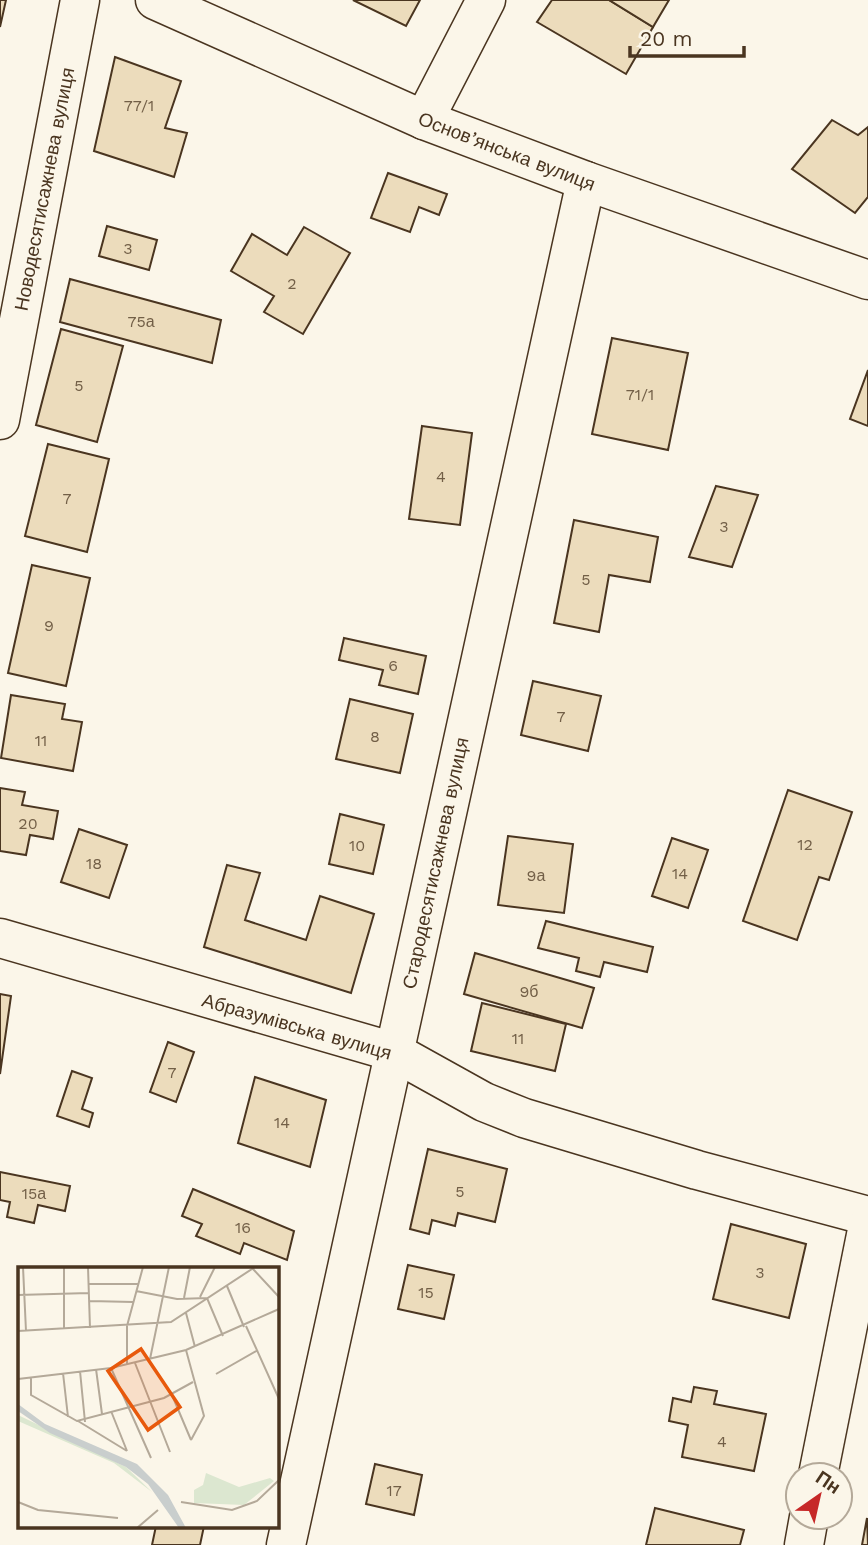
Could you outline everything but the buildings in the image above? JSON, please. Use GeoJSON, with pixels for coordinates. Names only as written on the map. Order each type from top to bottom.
{"type":"FeatureCollection","features":[{"type":"Feature","properties":{"kind":"street","name":"Новодесятисажнева вулиця"},"geometry":{"type":"LineString","coordinates":[[0,420],[80,0]]}},
{"type":"Feature","properties":{"kind":"street","name":"Основ’янська вулиця"},"geometry":{"type":"LineString","coordinates":[[155,0],[424,120],[586,181],[868,280]]}},
{"type":"Feature","properties":{"kind":"street"},"geometry":{"type":"LineString","coordinates":[[424,120],[486,0]]}},
{"type":"Feature","properties":{"kind":"street","name":"Стародесятисажнева вулиця"},"geometry":{"type":"LineString","coordinates":[[286,1545],[586,181]]}},
{"type":"Feature","properties":{"kind":"street","name":"Абразумівська вулиця"},"geometry":{"type":"LineString","coordinates":[[0,938],[394,1052],[484,1102],[524,1118],[697,1170],[868,1216]]}},
{"type":"Feature","properties":{"kind":"street"},"geometry":{"type":"LineString","coordinates":[[821,1461],[868,1225]]}}]}
